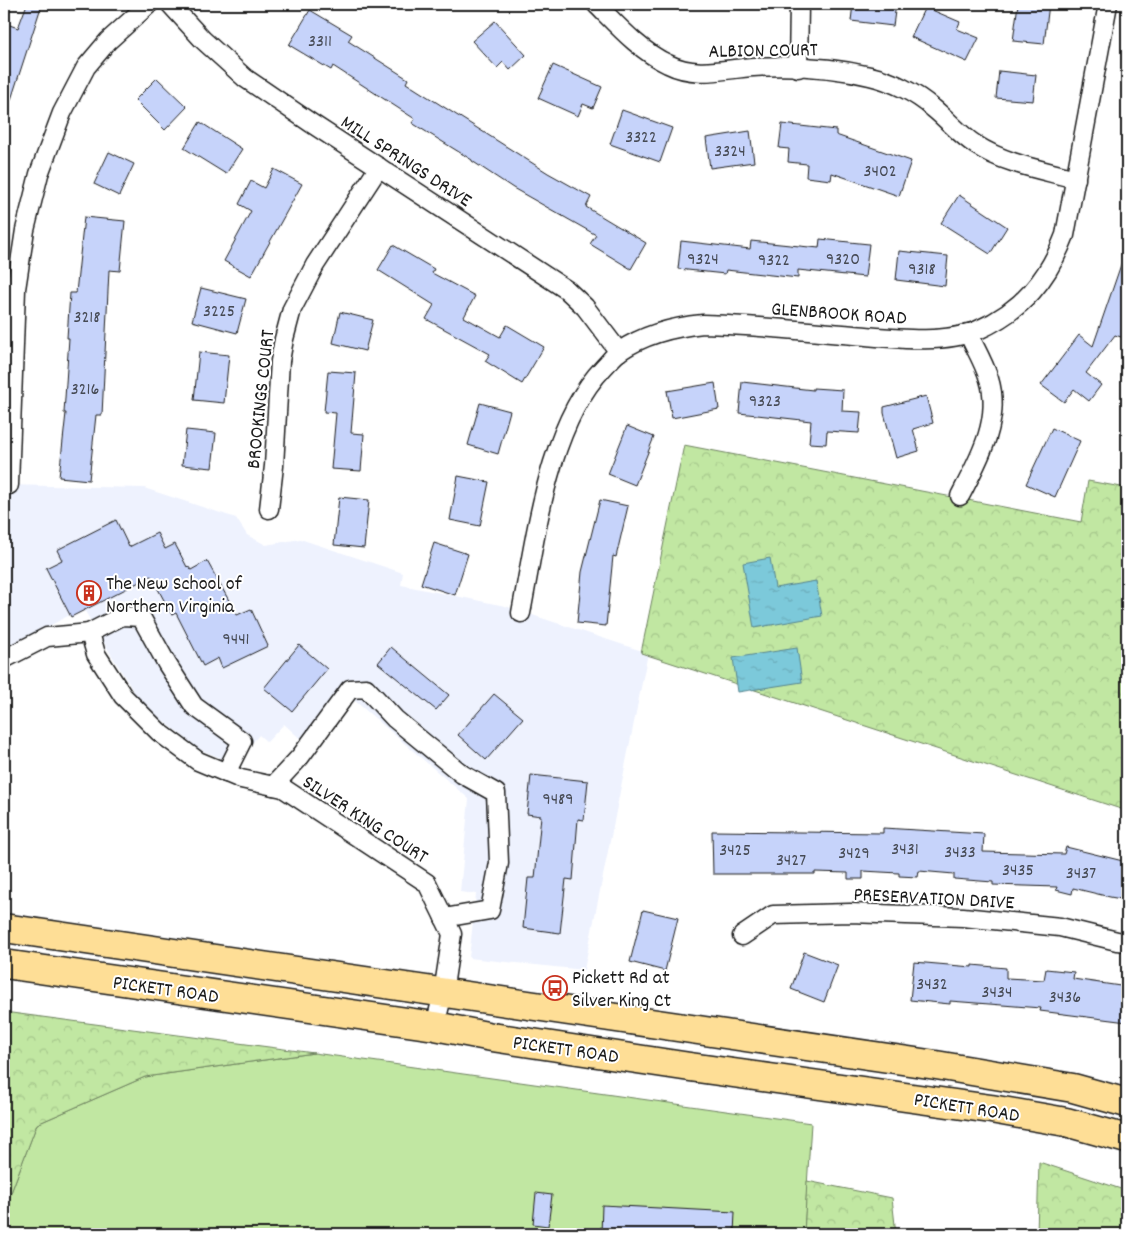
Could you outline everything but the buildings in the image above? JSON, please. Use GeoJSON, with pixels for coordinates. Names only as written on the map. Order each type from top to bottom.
{"type":"FeatureCollection","features":[{"type":"Feature","properties":{"kind":"main road","name":"PICKETT ROAD"},"geometry":{"type":"LineString","coordinates":[[4,928],[936,1065],[1073,1088],[1127,1103]]}},
{"type":"Feature","properties":{"kind":"main road","name":"PICKETT ROAD"},"geometry":{"type":"LineString","coordinates":[[4,964],[435,1026],[492,1037],[690,1067],[991,1108],[1066,1122],[1127,1139]]}},
{"type":"Feature","properties":{"kind":"street"},"geometry":{"type":"LineString","coordinates":[[9,485],[16,289],[25,230],[39,174],[62,113],[86,67],[108,41],[149,4]]}},
{"type":"Feature","properties":{"kind":"street","name":"MILL SPRINGS DRIVE"},"geometry":{"type":"LineString","coordinates":[[170,4],[203,40],[245,78],[568,290],[585,307],[619,352]]}},
{"type":"Feature","properties":{"kind":"street","name":"ALBION COURT"},"geometry":{"type":"LineString","coordinates":[[596,4],[649,53],[677,68],[706,73],[753,68],[798,68],[839,70],[871,76],[907,90],[924,100],[964,136],[988,152],[1012,162],[1076,179]]}},
{"type":"Feature","properties":{"kind":"street"},"geometry":{"type":"LineString","coordinates":[[798,68],[799,4]]}},
{"type":"Feature","properties":{"kind":"street","name":"GLENBROOK ROAD"},"geometry":{"type":"LineString","coordinates":[[521,613],[546,489],[569,420],[577,403],[592,380],[619,352],[642,339],[676,327],[703,324],[909,339],[943,338],[978,330],[1001,318],[1026,299],[1046,276],[1057,256],[1065,235],[1108,4]]}},
{"type":"Feature","properties":{"kind":"street","name":"BROOKINGS COURT"},"geometry":{"type":"LineString","coordinates":[[269,510],[274,466],[280,361],[292,309],[315,265],[379,167]]}},
{"type":"Feature","properties":{"kind":"street"},"geometry":{"type":"LineString","coordinates":[[960,496],[979,458],[991,426],[994,407],[989,379],[968,333]]}},
{"type":"Feature","properties":{"kind":"street"},"geometry":{"type":"LineString","coordinates":[[4,659],[47,637],[89,633],[122,616],[140,617],[194,706],[242,741],[226,772]]}},
{"type":"Feature","properties":{"kind":"street","name":"SILVER KING COURT"},"geometry":{"type":"LineString","coordinates":[[89,633],[96,654],[123,696],[159,732],[198,761],[240,778],[282,788],[427,883],[452,934],[443,993],[435,1026]]}},
{"type":"Feature","properties":{"kind":"street","name":"SILVER KING COURT"},"geometry":{"type":"LineString","coordinates":[[273,786],[300,757],[350,689],[366,688],[395,719],[462,774],[496,793],[499,863],[490,910],[444,918]]}},
{"type":"Feature","properties":{"kind":"street","name":"PRESERVATION DRIVE"},"geometry":{"type":"LineString","coordinates":[[742,936],[773,915],[850,913],[963,917],[1060,927],[1127,942]]}},
{"type":"Feature","properties":{"kind":"shaded area"},"geometry":{"type":"Polygon","coordinates":[[[4,485],[144,488],[236,518],[247,535],[266,545],[300,539],[403,573],[401,585],[505,606],[648,653],[584,970],[469,958],[476,894],[460,892],[469,799],[348,695],[306,744],[284,724],[267,742],[259,735],[235,764],[199,749],[140,702],[83,608],[4,650],[4,485]]]}},
{"type":"Feature","properties":{"kind":"green space"},"geometry":{"type":"Polygon","coordinates":[[[684,445],[1081,522],[1088,481],[1127,488],[1127,811],[641,653],[684,445]]]}},
{"type":"Feature","properties":{"kind":"green space"},"geometry":{"type":"Polygon","coordinates":[[[4,1012],[314,1053],[145,1077],[37,1124],[4,1211],[4,1012]]]}},
{"type":"Feature","properties":{"kind":"green space"},"geometry":{"type":"Polygon","coordinates":[[[314,1053],[811,1123],[804,1234],[4,1234],[4,1211],[37,1124],[145,1077],[314,1053]]]}},
{"type":"Feature","properties":{"kind":"green space"},"geometry":{"type":"Polygon","coordinates":[[[1039,1162],[1127,1191],[1127,1234],[1037,1234],[1039,1162]]]}},
{"type":"Feature","properties":{"kind":"green space"},"geometry":{"type":"Polygon","coordinates":[[[807,1181],[892,1198],[896,1234],[804,1234],[807,1181]]]}},
{"type":"Feature","properties":{"kind":"water"},"geometry":{"type":"Polygon","coordinates":[[[770,558],[775,588],[816,581],[822,616],[754,628],[743,563],[770,558]]]}},
{"type":"Feature","properties":{"kind":"water"},"geometry":{"type":"Polygon","coordinates":[[[797,648],[802,682],[738,692],[733,658],[797,648]]]}},
{"type":"Feature","properties":{"kind":"place","name":"The New School of Northern Virginia"},"geometry":{"type":"Point","coordinates":[89,593]}},
{"type":"Feature","properties":{"kind":"place","name":"Pickett Rd at Silver King Ct"},"geometry":{"type":"Point","coordinates":[555,988]}}]}
